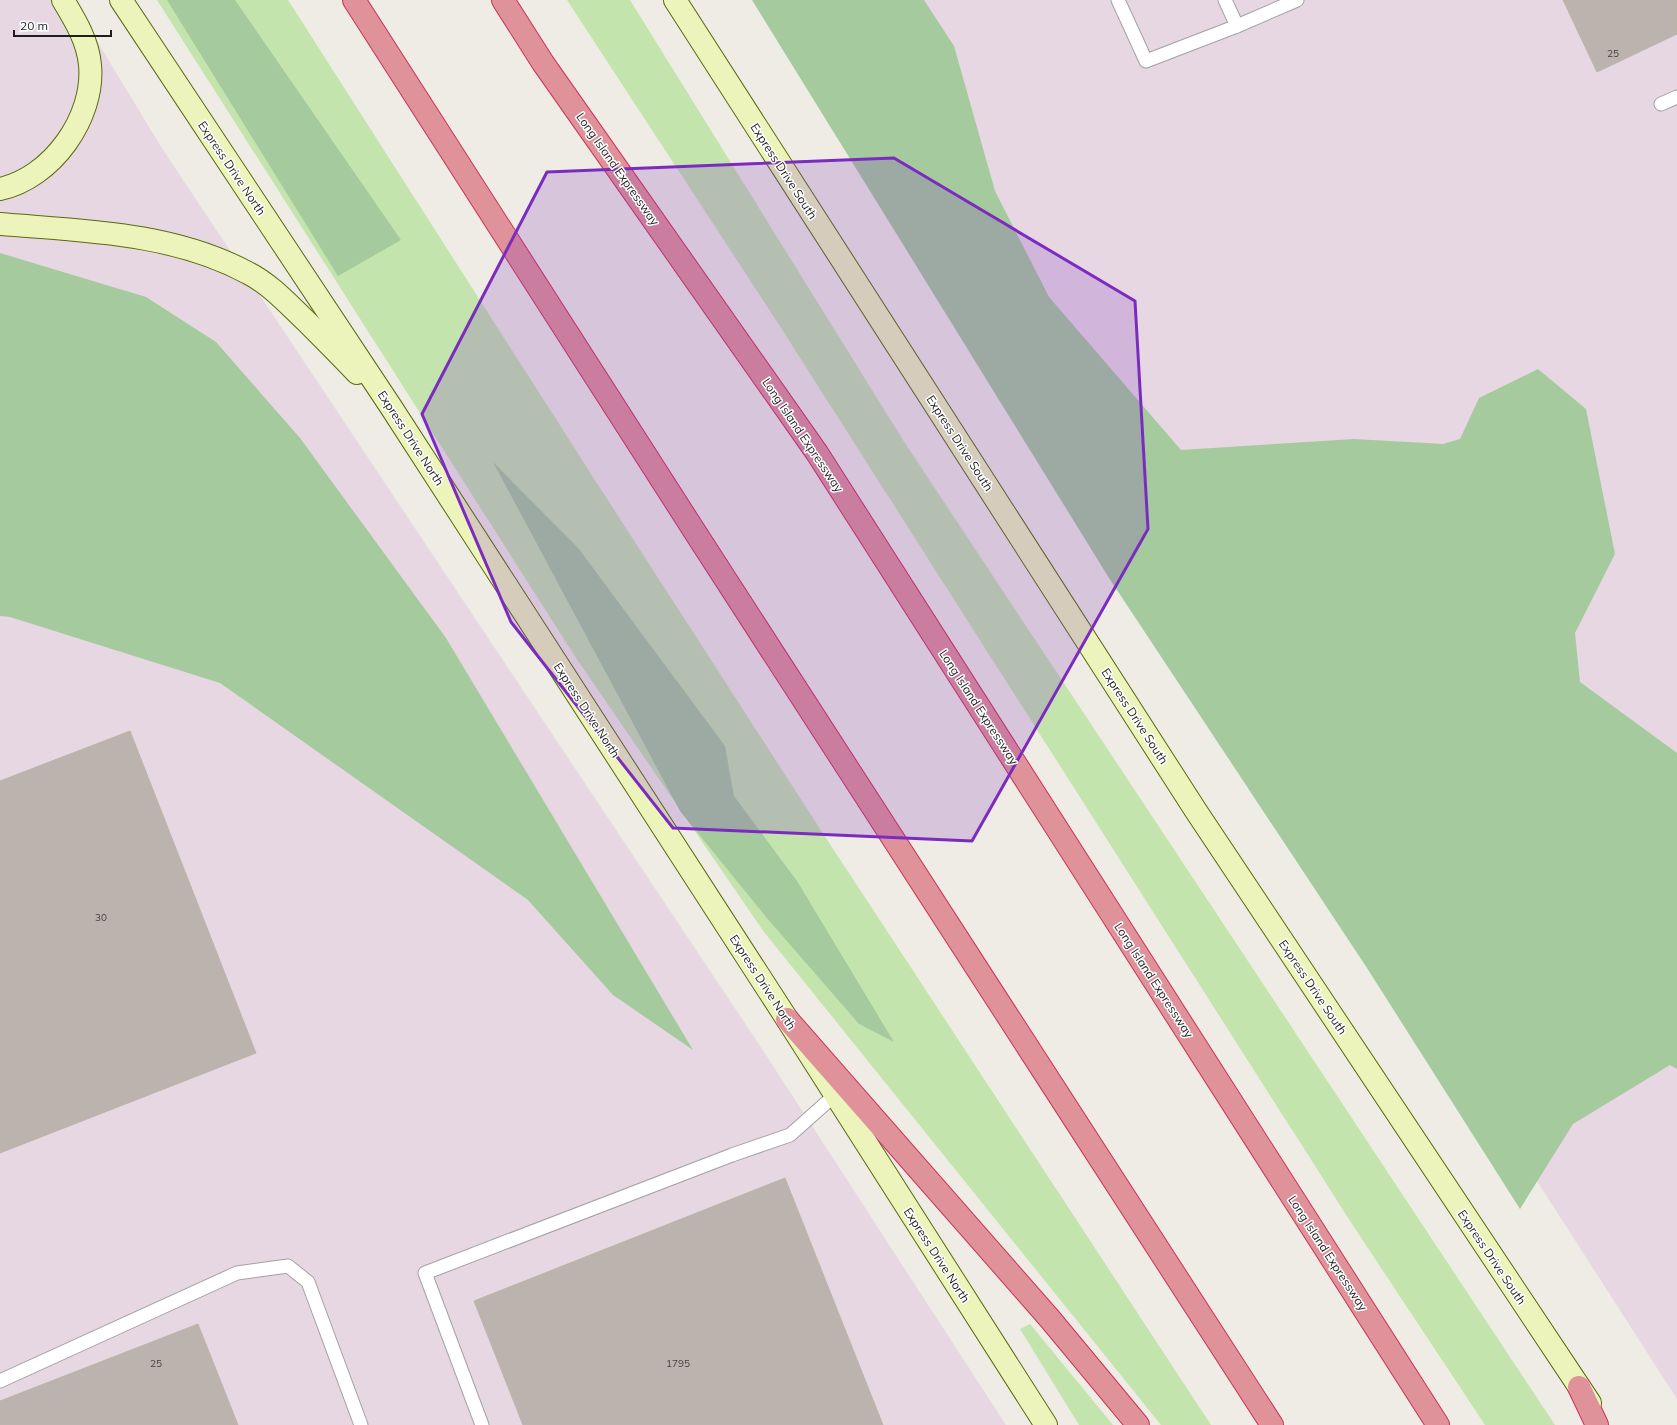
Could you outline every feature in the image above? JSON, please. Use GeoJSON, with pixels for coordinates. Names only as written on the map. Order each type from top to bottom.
{"type":"FeatureCollection","features":[{"type":"Feature","properties":{"kind":"highway"},"geometry":{"type":"LineString","coordinates":[[354,0],[695,532],[1272,1425]]}},
{"type":"Feature","properties":{"kind":"highway","name":"Long Island Expressway"},"geometry":{"type":"LineString","coordinates":[[503,0],[543,63],[817,453],[1438,1425]]}},
{"type":"Feature","properties":{"kind":"highway"},"geometry":{"type":"LineString","coordinates":[[787,1019],[1050,1319],[1138,1425]]}},
{"type":"Feature","properties":{"kind":"highway"},"geometry":{"type":"LineString","coordinates":[[1579,1387],[1597,1425]]}},
{"type":"Feature","properties":{"kind":"main road"},"geometry":{"type":"LineString","coordinates":[[0,189],[27,179],[42,169],[58,154],[70,138],[85,102],[89,83],[90,65],[87,47],[79,28],[63,0]]}},
{"type":"Feature","properties":{"kind":"main road","name":"Express Drive North"},"geometry":{"type":"LineString","coordinates":[[121,0],[391,407],[787,1019],[1046,1425]]}},
{"type":"Feature","properties":{"kind":"main road","name":"Express Drive South"},"geometry":{"type":"LineString","coordinates":[[675,0],[1196,811],[1579,1387],[1606,1425]]}},
{"type":"Feature","properties":{"kind":"main road"},"geometry":{"type":"LineString","coordinates":[[0,224],[144,238],[201,253],[249,273],[288,304],[391,407]]}},
{"type":"Feature","properties":{"kind":"lane"},"geometry":{"type":"LineString","coordinates":[[1118,0],[1146,61],[1237,26],[1297,0]]}},
{"type":"Feature","properties":{"kind":"lane"},"geometry":{"type":"LineString","coordinates":[[1225,0],[1237,26]]}},
{"type":"Feature","properties":{"kind":"lane"},"geometry":{"type":"LineString","coordinates":[[1661,104],[1677,97]]}},
{"type":"Feature","properties":{"kind":"lane"},"geometry":{"type":"LineString","coordinates":[[482,1425],[425,1273],[732,1155],[790,1135],[835,1095]]}},
{"type":"Feature","properties":{"kind":"lane"},"geometry":{"type":"LineString","coordinates":[[0,1381],[237,1273],[288,1266],[308,1282],[361,1425]]}},
{"type":"Feature","properties":{"kind":"highlighted area"},"geometry":{"type":"Polygon","coordinates":[[[894,158],[1135,301],[1148,529],[972,841],[673,828],[511,622],[422,414],[547,172],[894,158]]]}},
{"type":"Feature","properties":{"kind":"shaded area"},"geometry":{"type":"Polygon","coordinates":[[[0,0],[72,0],[163,150],[764,1052],[1006,1425],[0,1425],[0,0]]]}},
{"type":"Feature","properties":{"kind":"shaded area"},"geometry":{"type":"Polygon","coordinates":[[[779,0],[1677,0],[1677,1399],[779,0]]]}},
{"type":"Feature","properties":{"kind":"green space"},"geometry":{"type":"Polygon","coordinates":[[[157,0],[288,0],[824,835],[1211,1425],[1161,1425],[764,932],[576,658],[157,0]]]}},
{"type":"Feature","properties":{"kind":"green space"},"geometry":{"type":"Polygon","coordinates":[[[167,0],[235,0],[401,240],[338,276],[167,0]]]}},
{"type":"Feature","properties":{"kind":"green space"},"geometry":{"type":"Polygon","coordinates":[[[567,0],[630,0],[903,440],[1555,1425],[1485,1425],[1352,1224],[772,314],[567,0]]]}},
{"type":"Feature","properties":{"kind":"green space"},"geometry":{"type":"Polygon","coordinates":[[[752,0],[924,0],[954,46],[995,191],[1049,297],[1181,450],[1354,439],[1443,444],[1460,439],[1479,398],[1538,369],[1586,409],[1615,554],[1575,633],[1580,682],[1677,753],[1677,1069],[1670,1065],[1573,1124],[1520,1209],[1367,968],[1109,578],[752,0]]]}},
{"type":"Feature","properties":{"kind":"green space"},"geometry":{"type":"Polygon","coordinates":[[[0,253],[146,297],[216,342],[300,438],[446,638],[693,1050],[613,995],[528,900],[220,683],[10,617],[0,616],[0,253]]]}},
{"type":"Feature","properties":{"kind":"green space"},"geometry":{"type":"Polygon","coordinates":[[[493,462],[579,549],[725,746],[734,796],[797,881],[894,1042],[859,1024],[766,917],[680,811],[493,462]]]}},
{"type":"Feature","properties":{"kind":"green space"},"geometry":{"type":"Polygon","coordinates":[[[1030,1324],[1113,1425],[1079,1425],[1020,1329],[1030,1324]]]}},
{"type":"Feature","properties":{"kind":"building"},"geometry":{"type":"Polygon","coordinates":[[[1563,0],[1677,0],[1677,34],[1597,72],[1563,0]]]}},
{"type":"Feature","properties":{"kind":"building"},"geometry":{"type":"Polygon","coordinates":[[[130,731],[256,1053],[0,1153],[0,781],[130,731]]]}},
{"type":"Feature","properties":{"kind":"building"},"geometry":{"type":"Polygon","coordinates":[[[785,1178],[883,1425],[523,1425],[474,1301],[785,1178]]]}},
{"type":"Feature","properties":{"kind":"building"},"geometry":{"type":"Polygon","coordinates":[[[198,1324],[238,1425],[0,1425],[0,1401],[198,1324]]]}}]}
